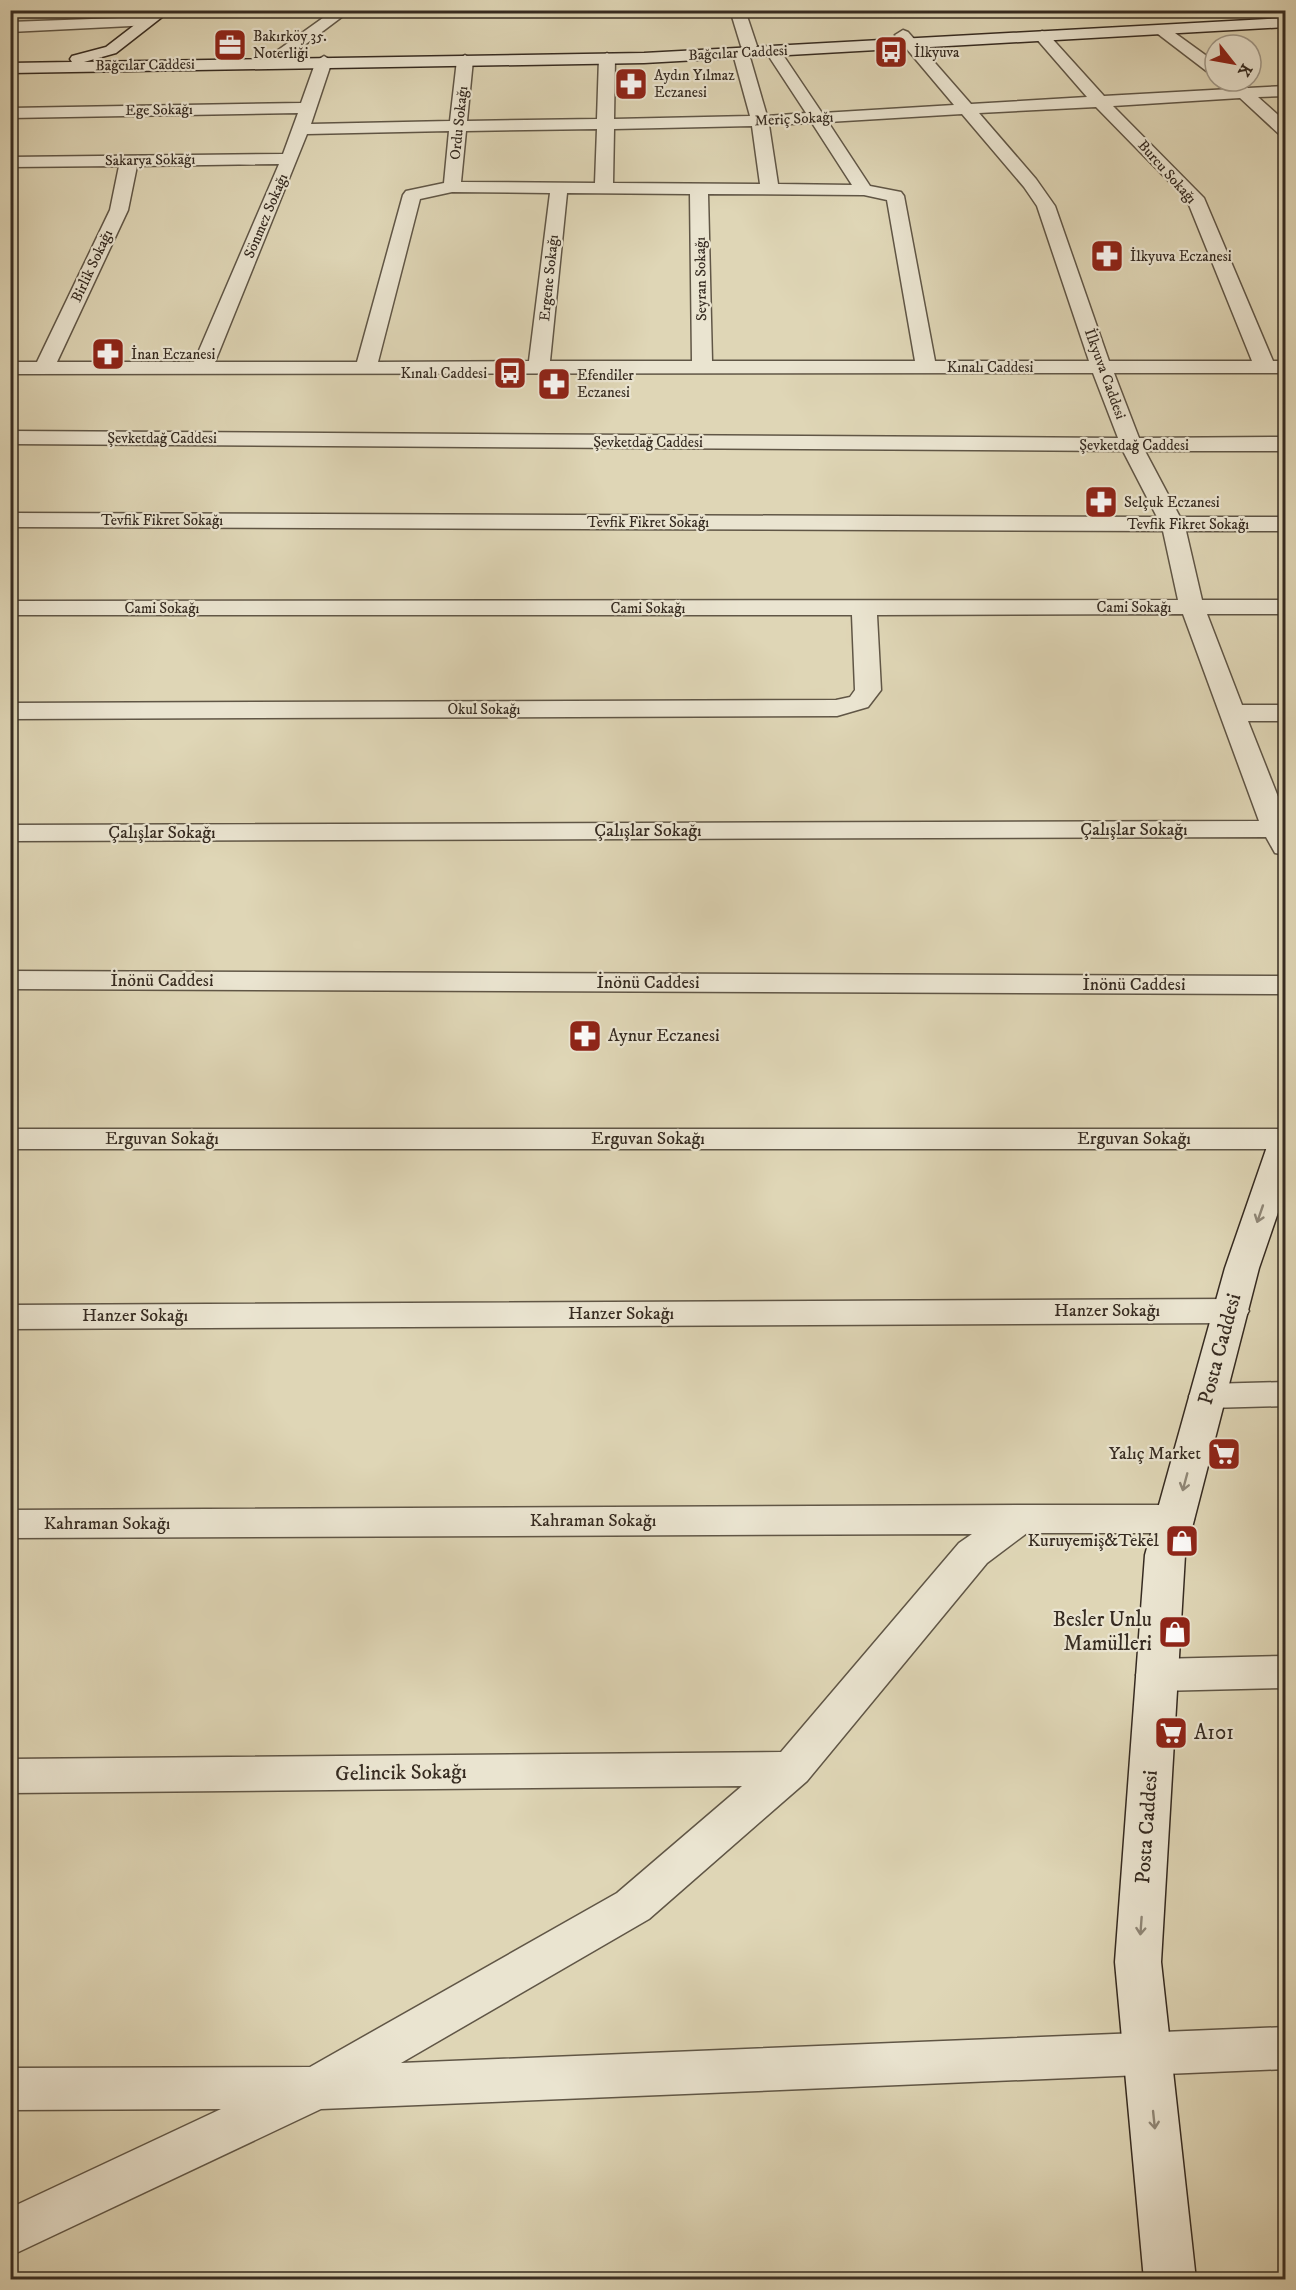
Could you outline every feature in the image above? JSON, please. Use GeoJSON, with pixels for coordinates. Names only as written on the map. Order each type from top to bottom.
{"type":"FeatureCollection","features":[{"type":"Feature","properties":{"kind":"street"},"geometry":{"type":"LineString","coordinates":[[14,68],[83,59],[111,50],[146,21],[164,10]]}},
{"type":"Feature","properties":{"kind":"street"},"geometry":{"type":"LineString","coordinates":[[280,56],[344,10]]}},
{"type":"Feature","properties":{"kind":"street"},"geometry":{"type":"LineString","coordinates":[[737,10],[760,121],[770,190]]}},
{"type":"Feature","properties":{"kind":"street"},"geometry":{"type":"LineString","coordinates":[[1160,14],[1203,58]]}},
{"type":"Feature","properties":{"kind":"street"},"geometry":{"type":"LineString","coordinates":[[111,50],[143,59],[745,50],[906,39],[1170,26],[1286,14]]}},
{"type":"Feature","properties":{"kind":"street"},"geometry":{"type":"LineString","coordinates":[[10,27],[146,21]]}},
{"type":"Feature","properties":{"kind":"street","name":"Bağcılar Caddesi"},"geometry":{"type":"LineString","coordinates":[[14,68],[607,58],[745,50],[774,52],[906,39],[1042,36],[1170,26],[1286,22]]}},
{"type":"Feature","properties":{"kind":"street","name":"Burcu Sokağı"},"geometry":{"type":"LineString","coordinates":[[1042,36],[1100,102],[1195,198],[1275,367]]}},
{"type":"Feature","properties":{"kind":"street","name":"İlkyuva Caddesi"},"geometry":{"type":"LineString","coordinates":[[906,39],[1030,183],[1046,206],[1101,367],[1131,445],[1173,525],[1192,607],[1282,836]]}},
{"type":"Feature","properties":{"kind":"street"},"geometry":{"type":"LineString","coordinates":[[774,52],[864,190]]}},
{"type":"Feature","properties":{"kind":"street"},"geometry":{"type":"LineString","coordinates":[[604,188],[607,58]]}},
{"type":"Feature","properties":{"kind":"street","name":"Ordu Sokağı"},"geometry":{"type":"LineString","coordinates":[[452,187],[465,60]]}},
{"type":"Feature","properties":{"kind":"street","name":"Sönmez Sokağı"},"geometry":{"type":"LineString","coordinates":[[202,368],[290,159],[324,61]]}},
{"type":"Feature","properties":{"kind":"street","name":"Meriç Sokağı"},"geometry":{"type":"LineString","coordinates":[[1263,92],[1286,91]]}},
{"type":"Feature","properties":{"kind":"street"},"geometry":{"type":"LineString","coordinates":[[1245,93],[1286,131]]}},
{"type":"Feature","properties":{"kind":"street","name":"Meriç Sokağı"},"geometry":{"type":"LineString","coordinates":[[301,129],[760,121],[1245,93]]}},
{"type":"Feature","properties":{"kind":"street","name":"Ege Sokağı"},"geometry":{"type":"LineString","coordinates":[[10,113],[308,108]]}},
{"type":"Feature","properties":{"kind":"street","name":"Sakarya Sokağı"},"geometry":{"type":"LineString","coordinates":[[10,162],[290,159]]}},
{"type":"Feature","properties":{"kind":"street","name":"Birlik Sokağı"},"geometry":{"type":"LineString","coordinates":[[44,368],[119,210],[129,161]]}},
{"type":"Feature","properties":{"kind":"street"},"geometry":{"type":"LineString","coordinates":[[366,368],[412,195],[452,187],[864,190],[895,196],[926,367]]}},
{"type":"Feature","properties":{"kind":"street","name":"Ergene Sokağı"},"geometry":{"type":"LineString","coordinates":[[539,368],[559,188]]}},
{"type":"Feature","properties":{"kind":"street","name":"Seyran Sokağı"},"geometry":{"type":"LineString","coordinates":[[699,190],[702,368]]}},
{"type":"Feature","properties":{"kind":"street","name":"Kınalı Caddesi"},"geometry":{"type":"LineString","coordinates":[[10,368],[1275,367]]}},
{"type":"Feature","properties":{"kind":"street","name":"Şevketdağ Caddesi"},"geometry":{"type":"LineString","coordinates":[[10,437],[1131,445],[1286,444]]}},
{"type":"Feature","properties":{"kind":"street","name":"Tevfik Fikret Sokağı"},"geometry":{"type":"LineString","coordinates":[[10,520],[1286,524]]}},
{"type":"Feature","properties":{"kind":"street","name":"Cami Sokağı"},"geometry":{"type":"LineString","coordinates":[[10,608],[1286,607]]}},
{"type":"Feature","properties":{"kind":"street","name":"Okul Sokağı"},"geometry":{"type":"LineString","coordinates":[[10,711],[837,708],[859,702],[868,690],[864,608]]}},
{"type":"Feature","properties":{"kind":"street"},"geometry":{"type":"LineString","coordinates":[[1232,713],[1286,713]]}},
{"type":"Feature","properties":{"kind":"street","name":"Çalışlar Sokağı"},"geometry":{"type":"LineString","coordinates":[[10,833],[1282,836]]}},
{"type":"Feature","properties":{"kind":"street","name":"İnönü Caddesi"},"geometry":{"type":"LineString","coordinates":[[10,980],[1286,986]]}},
{"type":"Feature","properties":{"kind":"street","name":"Erguvan Sokağı"},"geometry":{"type":"LineString","coordinates":[[10,1139],[1283,1150]]}},
{"type":"Feature","properties":{"kind":"street","name":"Posta Caddesi"},"geometry":{"type":"LineString","coordinates":[[1170,2280],[1138,1962],[1165,1555],[1242,1268],[1283,1150]]}},
{"type":"Feature","properties":{"kind":"street","name":"Hanzer Sokağı"},"geometry":{"type":"LineString","coordinates":[[10,1317],[1231,1311]]}},
{"type":"Feature","properties":{"kind":"street"},"geometry":{"type":"LineString","coordinates":[[1208,1396],[1286,1394]]}},
{"type":"Feature","properties":{"kind":"street"},"geometry":{"type":"LineString","coordinates":[[10,2233],[316,2088],[633,1906],[792,1769],[973,1553],[1020,1519]]}},
{"type":"Feature","properties":{"kind":"street","name":"Kahraman Sokağı"},"geometry":{"type":"LineString","coordinates":[[10,1524],[1175,1519]]}},
{"type":"Feature","properties":{"kind":"street"},"geometry":{"type":"LineString","coordinates":[[1157,1675],[1286,1672]]}},
{"type":"Feature","properties":{"kind":"street","name":"Gelincik Sokağı"},"geometry":{"type":"LineString","coordinates":[[10,1776],[792,1769]]}},
{"type":"Feature","properties":{"kind":"street"},"geometry":{"type":"LineString","coordinates":[[10,2089],[316,2088],[1286,2048]]}},
{"type":"Feature","properties":{"kind":"shaded area"},"geometry":{"type":"Polygon","coordinates":[[[24,10],[104,10],[122,17],[11,24],[10,13],[24,10]]]}},
{"type":"Feature","properties":{"kind":"place","name":"Bakırköy 35. Noterliği"},"geometry":{"type":"Point","coordinates":[230,45]}},
{"type":"Feature","properties":{"kind":"place","name":"İlkyuva"},"geometry":{"type":"Point","coordinates":[891,52]}},
{"type":"Feature","properties":{"kind":"place","name":"Aydın Yılmaz Eczanesi"},"geometry":{"type":"Point","coordinates":[631,84]}},
{"type":"Feature","properties":{"kind":"place","name":"İlkyuva Eczanesi"},"geometry":{"type":"Point","coordinates":[1107,256]}},
{"type":"Feature","properties":{"kind":"place","name":"İnan Eczanesi"},"geometry":{"type":"Point","coordinates":[108,354]}},
{"type":"Feature","properties":{"kind":"place","name":"Kınalı Caddesi"},"geometry":{"type":"Point","coordinates":[510,373]}},
{"type":"Feature","properties":{"kind":"place","name":"Efendiler Eczanesi"},"geometry":{"type":"Point","coordinates":[554,384]}},
{"type":"Feature","properties":{"kind":"place","name":"Selçuk Eczanesi"},"geometry":{"type":"Point","coordinates":[1101,502]}},
{"type":"Feature","properties":{"kind":"place","name":"Aynur Eczanesi"},"geometry":{"type":"Point","coordinates":[585,1036]}},
{"type":"Feature","properties":{"kind":"place","name":"Yalıç Market"},"geometry":{"type":"Point","coordinates":[1224,1454]}},
{"type":"Feature","properties":{"kind":"place","name":"Kuruyemiş&Tekel"},"geometry":{"type":"Point","coordinates":[1182,1541]}},
{"type":"Feature","properties":{"kind":"place","name":"Besler Unlu Mamülleri"},"geometry":{"type":"Point","coordinates":[1175,1632]}},
{"type":"Feature","properties":{"kind":"place","name":"A101"},"geometry":{"type":"Point","coordinates":[1171,1733]}}]}
